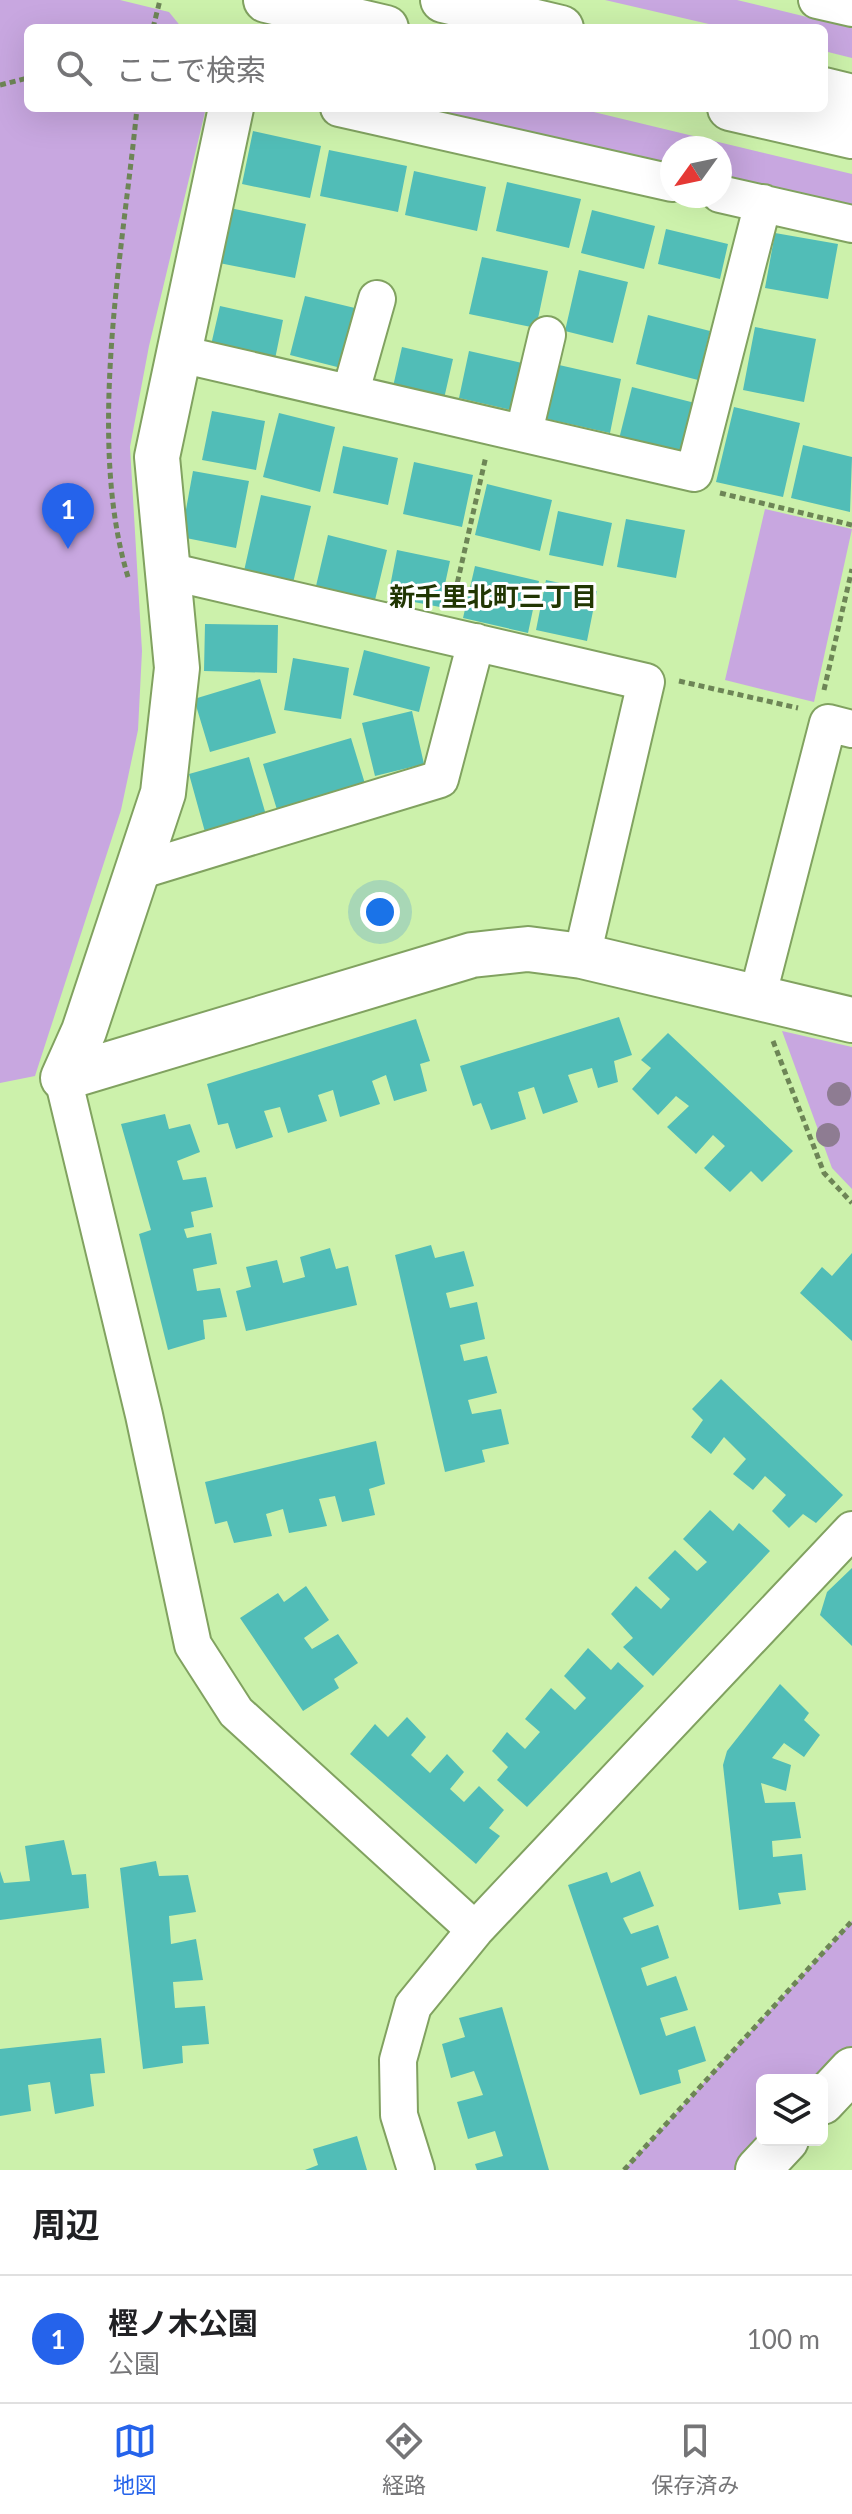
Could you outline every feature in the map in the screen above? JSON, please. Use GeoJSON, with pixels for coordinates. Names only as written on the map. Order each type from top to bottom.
{"type":"FeatureCollection","features":[{"type":"Feature","properties":{"kind":"street"},"geometry":{"type":"LineString","coordinates":[[251,24],[257,0]]}},
{"type":"Feature","properties":{"kind":"street"},"geometry":{"type":"LineString","coordinates":[[266,0],[369,24]]}},
{"type":"Feature","properties":{"kind":"street"},"geometry":{"type":"LineString","coordinates":[[443,0],[544,24]]}},
{"type":"Feature","properties":{"kind":"street"},"geometry":{"type":"LineString","coordinates":[[817,0],[852,8]]}},
{"type":"Feature","properties":{"kind":"street"},"geometry":{"type":"LineString","coordinates":[[828,91],[852,97]]}},
{"type":"Feature","properties":{"kind":"street"},"geometry":{"type":"LineString","coordinates":[[230,112],[157,457],[149,577],[177,668],[163,793],[84,1031],[63,1078],[144,1415],[193,1645],[236,1712],[475,1930]]}},
{"type":"Feature","properties":{"kind":"street"},"geometry":{"type":"LineString","coordinates":[[357,112],[660,180]]}},
{"type":"Feature","properties":{"kind":"street"},"geometry":{"type":"LineString","coordinates":[[747,112],[852,136]]}},
{"type":"Feature","properties":{"kind":"street"},"geometry":{"type":"LineString","coordinates":[[732,197],[852,224]]}},
{"type":"Feature","properties":{"kind":"street"},"geometry":{"type":"LineString","coordinates":[[180,354],[351,391],[694,473],[763,203]]}},
{"type":"Feature","properties":{"kind":"street"},"geometry":{"type":"LineString","coordinates":[[351,391],[377,299]]}},
{"type":"Feature","properties":{"kind":"street"},"geometry":{"type":"LineString","coordinates":[[508,429],[547,335]]}},
{"type":"Feature","properties":{"kind":"street"},"geometry":{"type":"LineString","coordinates":[[149,577],[461,638],[646,682],[582,956]]}},
{"type":"Feature","properties":{"kind":"street"},"geometry":{"type":"LineString","coordinates":[[138,871],[440,779],[461,638]]}},
{"type":"Feature","properties":{"kind":"street"},"geometry":{"type":"LineString","coordinates":[[757,998],[833,721]]}},
{"type":"Feature","properties":{"kind":"street"},"geometry":{"type":"LineString","coordinates":[[63,1078],[472,955],[528,949],[582,956],[852,1020]]}},
{"type":"Feature","properties":{"kind":"street"},"geometry":{"type":"LineString","coordinates":[[416,2170],[399,2115],[398,2060],[413,2006],[475,1930],[852,1530]]}},
{"type":"Feature","properties":{"kind":"street"},"geometry":{"type":"LineString","coordinates":[[828,2096],[852,2070]]}},
{"type":"Feature","properties":{"kind":"street"},"geometry":{"type":"LineString","coordinates":[[758,2170],[780,2146]]}},
{"type":"Feature","properties":{"kind":"path"},"geometry":{"type":"LineString","coordinates":[[154,24],[160,0]]}},
{"type":"Feature","properties":{"kind":"path"},"geometry":{"type":"LineString","coordinates":[[0,85],[24,79]]}},
{"type":"Feature","properties":{"kind":"path"},"geometry":{"type":"LineString","coordinates":[[137,112],[112,372],[110,462],[122,555],[149,577]]}},
{"type":"Feature","properties":{"kind":"path"},"geometry":{"type":"LineString","coordinates":[[461,638],[508,429]]}},
{"type":"Feature","properties":{"kind":"path"},"geometry":{"type":"LineString","coordinates":[[694,473],[719,492],[852,525]]}},
{"type":"Feature","properties":{"kind":"path"},"geometry":{"type":"LineString","coordinates":[[646,682],[677,681],[833,721],[852,569]]}},
{"type":"Feature","properties":{"kind":"path"},"geometry":{"type":"LineString","coordinates":[[757,998],[824,1173],[852,1203]]}},
{"type":"Feature","properties":{"kind":"path"},"geometry":{"type":"LineString","coordinates":[[624,2170],[852,1921]]}},
{"type":"Feature","properties":{"kind":"shaded area"},"geometry":{"type":"Polygon","coordinates":[[[0,0],[120,0],[169,12],[179,24],[24,24],[24,112],[205,112],[149,346],[130,447],[142,651],[138,730],[121,810],[35,1076],[0,1083],[0,0]]]}},
{"type":"Feature","properties":{"kind":"shaded area"},"geometry":{"type":"Polygon","coordinates":[[[605,0],[737,0],[852,28],[852,58],[828,52],[828,24],[709,24],[605,0]]]}},
{"type":"Feature","properties":{"kind":"shaded area"},"geometry":{"type":"Polygon","coordinates":[[[416,112],[594,112],[694,136],[660,136],[660,167],[416,112]]]}},
{"type":"Feature","properties":{"kind":"shaded area"},"geometry":{"type":"Polygon","coordinates":[[[732,145],[852,174],[852,211],[732,184],[732,145]]]}},
{"type":"Feature","properties":{"kind":"shaded area"},"geometry":{"type":"Polygon","coordinates":[[[765,509],[852,529],[814,702],[725,680],[765,509]]]}},
{"type":"Feature","properties":{"kind":"shaded area"},"geometry":{"type":"Polygon","coordinates":[[[782,1031],[852,1047],[852,1189],[832,1168],[782,1031]]]}},
{"type":"Feature","properties":{"kind":"shaded area"},"geometry":{"type":"Polygon","coordinates":[[[852,1921],[852,2070],[828,2078],[828,2074],[756,2074],[758,2170],[624,2170],[852,1921]]]}},
{"type":"Feature","properties":{"kind":"building"},"geometry":{"type":"Polygon","coordinates":[[[253,131],[321,146],[310,198],[242,184],[253,131]]]}},
{"type":"Feature","properties":{"kind":"building"},"geometry":{"type":"Polygon","coordinates":[[[329,150],[407,166],[398,212],[320,196],[329,150]]]}},
{"type":"Feature","properties":{"kind":"building"},"geometry":{"type":"Polygon","coordinates":[[[414,171],[486,187],[477,231],[405,215],[414,171]]]}},
{"type":"Feature","properties":{"kind":"building"},"geometry":{"type":"Polygon","coordinates":[[[507,182],[581,199],[569,248],[496,231],[507,182]]]}},
{"type":"Feature","properties":{"kind":"building"},"geometry":{"type":"Polygon","coordinates":[[[230,208],[306,224],[295,278],[219,263],[230,208]]]}},
{"type":"Feature","properties":{"kind":"building"},"geometry":{"type":"Polygon","coordinates":[[[592,210],[655,226],[644,269],[581,253],[592,210]]]}},
{"type":"Feature","properties":{"kind":"building"},"geometry":{"type":"Polygon","coordinates":[[[666,229],[728,244],[720,279],[658,264],[666,229]]]}},
{"type":"Feature","properties":{"kind":"building"},"geometry":{"type":"Polygon","coordinates":[[[775,233],[838,244],[828,299],[765,288],[775,233]]]}},
{"type":"Feature","properties":{"kind":"building"},"geometry":{"type":"Polygon","coordinates":[[[482,257],[548,271],[536,328],[469,314],[482,257]]]}},
{"type":"Feature","properties":{"kind":"building"},"geometry":{"type":"Polygon","coordinates":[[[579,270],[628,282],[613,343],[565,331],[579,270]]]}},
{"type":"Feature","properties":{"kind":"building"},"geometry":{"type":"Polygon","coordinates":[[[305,296],[359,309],[345,369],[290,355],[305,296]]]}},
{"type":"Feature","properties":{"kind":"building"},"geometry":{"type":"Polygon","coordinates":[[[220,306],[283,320],[275,359],[211,345],[220,306]]]}},
{"type":"Feature","properties":{"kind":"building"},"geometry":{"type":"Polygon","coordinates":[[[648,315],[710,331],[698,380],[636,364],[648,315]]]}},
{"type":"Feature","properties":{"kind":"building"},"geometry":{"type":"Polygon","coordinates":[[[755,327],[816,339],[804,402],[743,390],[755,327]]]}},
{"type":"Feature","properties":{"kind":"building"},"geometry":{"type":"Polygon","coordinates":[[[402,347],[453,359],[443,403],[392,391],[402,347]]]}},
{"type":"Feature","properties":{"kind":"building"},"geometry":{"type":"Polygon","coordinates":[[[469,351],[522,363],[511,410],[459,398],[469,351]]]}},
{"type":"Feature","properties":{"kind":"building"},"geometry":{"type":"Polygon","coordinates":[[[559,365],[621,379],[610,433],[547,419],[559,365]]]}},
{"type":"Feature","properties":{"kind":"building"},"geometry":{"type":"Polygon","coordinates":[[[632,387],[695,403],[682,455],[619,439],[632,387]]]}},
{"type":"Feature","properties":{"kind":"building"},"geometry":{"type":"Polygon","coordinates":[[[734,407],[800,423],[783,497],[716,482],[734,407]]]}},
{"type":"Feature","properties":{"kind":"building"},"geometry":{"type":"Polygon","coordinates":[[[212,411],[265,421],[256,470],[202,460],[212,411]]]}},
{"type":"Feature","properties":{"kind":"building"},"geometry":{"type":"Polygon","coordinates":[[[279,413],[335,427],[320,492],[263,477],[279,413]]]}},
{"type":"Feature","properties":{"kind":"building"},"geometry":{"type":"Polygon","coordinates":[[[803,445],[852,457],[850,512],[791,498],[803,445]]]}},
{"type":"Feature","properties":{"kind":"building"},"geometry":{"type":"Polygon","coordinates":[[[343,446],[398,458],[388,505],[333,493],[343,446]]]}},
{"type":"Feature","properties":{"kind":"building"},"geometry":{"type":"Polygon","coordinates":[[[414,462],[473,475],[462,527],[403,514],[414,462]]]}},
{"type":"Feature","properties":{"kind":"building"},"geometry":{"type":"Polygon","coordinates":[[[193,471],[249,481],[236,548],[181,537],[193,471]]]}},
{"type":"Feature","properties":{"kind":"building"},"geometry":{"type":"Polygon","coordinates":[[[487,484],[552,500],[540,551],[475,535],[487,484]]]}},
{"type":"Feature","properties":{"kind":"building"},"geometry":{"type":"Polygon","coordinates":[[[261,495],[311,506],[293,583],[244,571],[261,495]]]}},
{"type":"Feature","properties":{"kind":"building"},"geometry":{"type":"Polygon","coordinates":[[[558,511],[612,523],[603,566],[549,555],[558,511]]]}},
{"type":"Feature","properties":{"kind":"building"},"geometry":{"type":"Polygon","coordinates":[[[626,519],[685,530],[676,578],[617,567],[626,519]]]}},
{"type":"Feature","properties":{"kind":"building"},"geometry":{"type":"Polygon","coordinates":[[[328,535],[387,550],[375,600],[316,586],[328,535]]]}},
{"type":"Feature","properties":{"kind":"building"},"geometry":{"type":"Polygon","coordinates":[[[397,550],[450,561],[440,607],[388,597],[397,550]]]}},
{"type":"Feature","properties":{"kind":"building"},"geometry":{"type":"Polygon","coordinates":[[[475,566],[539,581],[528,633],[463,618],[475,566]]]}},
{"type":"Feature","properties":{"kind":"building"},"geometry":{"type":"Polygon","coordinates":[[[546,580],[597,591],[587,641],[536,630],[546,580]]]}},
{"type":"Feature","properties":{"kind":"building"},"geometry":{"type":"Polygon","coordinates":[[[205,624],[278,625],[277,673],[204,671],[205,624]]]}},
{"type":"Feature","properties":{"kind":"building"},"geometry":{"type":"Polygon","coordinates":[[[364,650],[430,667],[419,712],[353,695],[364,650]]]}},
{"type":"Feature","properties":{"kind":"building"},"geometry":{"type":"Polygon","coordinates":[[[293,658],[349,668],[341,719],[284,710],[293,658]]]}},
{"type":"Feature","properties":{"kind":"building"},"geometry":{"type":"Polygon","coordinates":[[[260,679],[276,733],[210,752],[194,699],[260,679]]]}},
{"type":"Feature","properties":{"kind":"building"},"geometry":{"type":"Polygon","coordinates":[[[412,711],[424,764],[375,776],[362,723],[412,711]]]}},
{"type":"Feature","properties":{"kind":"building"},"geometry":{"type":"Polygon","coordinates":[[[351,738],[366,787],[278,813],[263,764],[351,738]]]}},
{"type":"Feature","properties":{"kind":"building"},"geometry":{"type":"Polygon","coordinates":[[[249,757],[266,815],[205,832],[189,774],[249,757]]]}},
{"type":"Feature","properties":{"kind":"building"},"geometry":{"type":"Polygon","coordinates":[[[619,1017],[632,1055],[614,1061],[618,1082],[598,1088],[592,1068],[568,1075],[578,1102],[543,1114],[534,1087],[518,1092],[526,1119],[491,1130],[481,1103],[473,1106],[460,1066],[619,1017]]]}},
{"type":"Feature","properties":{"kind":"building"},"geometry":{"type":"Polygon","coordinates":[[[416,1019],[430,1061],[420,1064],[427,1091],[394,1101],[386,1075],[372,1081],[380,1104],[340,1117],[333,1090],[318,1095],[327,1121],[288,1133],[280,1107],[264,1111],[273,1137],[236,1149],[228,1123],[218,1125],[207,1084],[416,1019]]]}},
{"type":"Feature","properties":{"kind":"building"},"geometry":{"type":"Polygon","coordinates":[[[668,1033],[793,1151],[762,1182],[751,1171],[730,1192],[704,1168],[725,1146],[713,1135],[696,1154],[667,1127],[689,1106],[676,1096],[658,1115],[632,1089],[651,1068],[641,1060],[668,1033]]]}},
{"type":"Feature","properties":{"kind":"building"},"geometry":{"type":"Polygon","coordinates":[[[165,1114],[169,1129],[190,1124],[200,1152],[177,1161],[183,1180],[206,1177],[213,1207],[191,1212],[194,1227],[184,1229],[187,1238],[211,1233],[217,1264],[193,1269],[197,1291],[220,1288],[227,1317],[203,1320],[205,1339],[168,1350],[139,1234],[151,1230],[121,1124],[165,1114]]]}},
{"type":"Feature","properties":{"kind":"building"},"geometry":{"type":"Polygon","coordinates":[[[431,1245],[435,1258],[464,1251],[474,1286],[446,1293],[450,1308],[477,1302],[485,1339],[460,1345],[464,1361],[487,1356],[497,1393],[468,1400],[472,1414],[501,1409],[509,1444],[482,1450],[485,1462],[445,1472],[395,1255],[431,1245]]]}},
{"type":"Feature","properties":{"kind":"building"},"geometry":{"type":"Polygon","coordinates":[[[330,1248],[336,1269],[348,1266],[357,1305],[246,1331],[236,1291],[251,1287],[246,1267],[277,1260],[283,1283],[305,1277],[300,1257],[330,1248]]]}},
{"type":"Feature","properties":{"kind":"building"},"geometry":{"type":"Polygon","coordinates":[[[852,1253],[852,1341],[800,1293],[822,1267],[832,1276],[852,1253]]]}},
{"type":"Feature","properties":{"kind":"building"},"geometry":{"type":"Polygon","coordinates":[[[721,1379],[843,1495],[816,1523],[803,1514],[789,1528],[772,1511],[786,1495],[765,1476],[753,1490],[733,1474],[746,1459],[724,1437],[711,1454],[691,1437],[703,1420],[692,1409],[721,1379]]]}},
{"type":"Feature","properties":{"kind":"building"},"geometry":{"type":"Polygon","coordinates":[[[376,1441],[385,1484],[369,1489],[375,1515],[342,1522],[335,1496],[319,1499],[327,1526],[289,1533],[283,1509],[266,1514],[272,1536],[234,1543],[227,1521],[215,1524],[205,1482],[376,1441]]]}},
{"type":"Feature","properties":{"kind":"building"},"geometry":{"type":"Polygon","coordinates":[[[710,1510],[733,1531],[739,1523],[770,1551],[653,1676],[623,1647],[633,1638],[611,1614],[636,1586],[661,1609],[670,1599],[648,1578],[675,1550],[697,1571],[707,1562],[683,1539],[710,1510]]]}},
{"type":"Feature","properties":{"kind":"building"},"geometry":{"type":"Polygon","coordinates":[[[852,1568],[852,1646],[820,1615],[827,1592],[852,1568]]]}},
{"type":"Feature","properties":{"kind":"building"},"geometry":{"type":"Polygon","coordinates":[[[306,1586],[329,1620],[304,1638],[312,1649],[338,1634],[358,1663],[334,1679],[339,1688],[303,1711],[240,1618],[278,1593],[284,1602],[306,1586]]]}},
{"type":"Feature","properties":{"kind":"building"},"geometry":{"type":"Polygon","coordinates":[[[588,1648],[611,1670],[618,1662],[644,1686],[527,1807],[497,1780],[508,1767],[492,1751],[507,1732],[525,1749],[540,1732],[525,1719],[551,1688],[575,1710],[586,1698],[564,1676],[588,1648]]]}},
{"type":"Feature","properties":{"kind":"building"},"geometry":{"type":"Polygon","coordinates":[[[780,1684],[809,1713],[804,1720],[820,1735],[804,1757],[784,1743],[772,1758],[791,1765],[786,1791],[761,1783],[765,1803],[795,1802],[801,1838],[772,1841],[773,1857],[802,1854],[806,1890],[778,1893],[781,1904],[739,1910],[723,1765],[727,1751],[780,1684]]]}},
{"type":"Feature","properties":{"kind":"building"},"geometry":{"type":"Polygon","coordinates":[[[407,1717],[426,1737],[411,1755],[430,1773],[447,1754],[464,1772],[450,1789],[464,1802],[479,1786],[504,1810],[489,1828],[500,1836],[476,1864],[350,1754],[375,1724],[388,1737],[407,1717]]]}},
{"type":"Feature","properties":{"kind":"building"},"geometry":{"type":"Polygon","coordinates":[[[64,1840],[72,1875],[86,1874],[89,1908],[0,1920],[0,1871],[4,1883],[30,1881],[25,1846],[64,1840]]]}},
{"type":"Feature","properties":{"kind":"building"},"geometry":{"type":"Polygon","coordinates":[[[156,1861],[159,1876],[188,1875],[196,1912],[169,1916],[171,1944],[196,1939],[203,1980],[173,1982],[175,2008],[205,2006],[209,2044],[182,2046],[183,2063],[143,2069],[120,1868],[156,1861]]]}},
{"type":"Feature","properties":{"kind":"building"},"geometry":{"type":"Polygon","coordinates":[[[640,1871],[654,1906],[623,1918],[631,1934],[658,1925],[669,1958],[641,1968],[647,1986],[676,1976],[688,2010],[660,2018],[666,2036],[695,2026],[706,2061],[678,2070],[681,2083],[640,2095],[568,1885],[607,1872],[611,1883],[640,1871]]]}},
{"type":"Feature","properties":{"kind":"building"},"geometry":{"type":"Polygon","coordinates":[[[502,2007],[549,2170],[477,2170],[475,2164],[503,2156],[495,2131],[468,2139],[457,2102],[483,2095],[474,2071],[451,2078],[442,2044],[465,2037],[459,2018],[502,2007]]]}},
{"type":"Feature","properties":{"kind":"building"},"geometry":{"type":"Polygon","coordinates":[[[101,2038],[105,2073],[90,2074],[94,2106],[55,2114],[50,2082],[28,2085],[31,2111],[0,2116],[0,2049],[101,2038]]]}},
{"type":"Feature","properties":{"kind":"building"},"geometry":{"type":"Polygon","coordinates":[[[357,2136],[367,2170],[305,2170],[318,2165],[313,2149],[357,2136]]]}},
{"type":"Feature","properties":{"kind":"place","name":"樫ノ木公園"},"geometry":{"type":"Point","coordinates":[68,549]}},
{"type":"Feature","properties":{"kind":"district","name":"新千里北町三丁目"},"geometry":{"type":"Point","coordinates":[493,596]}}]}
